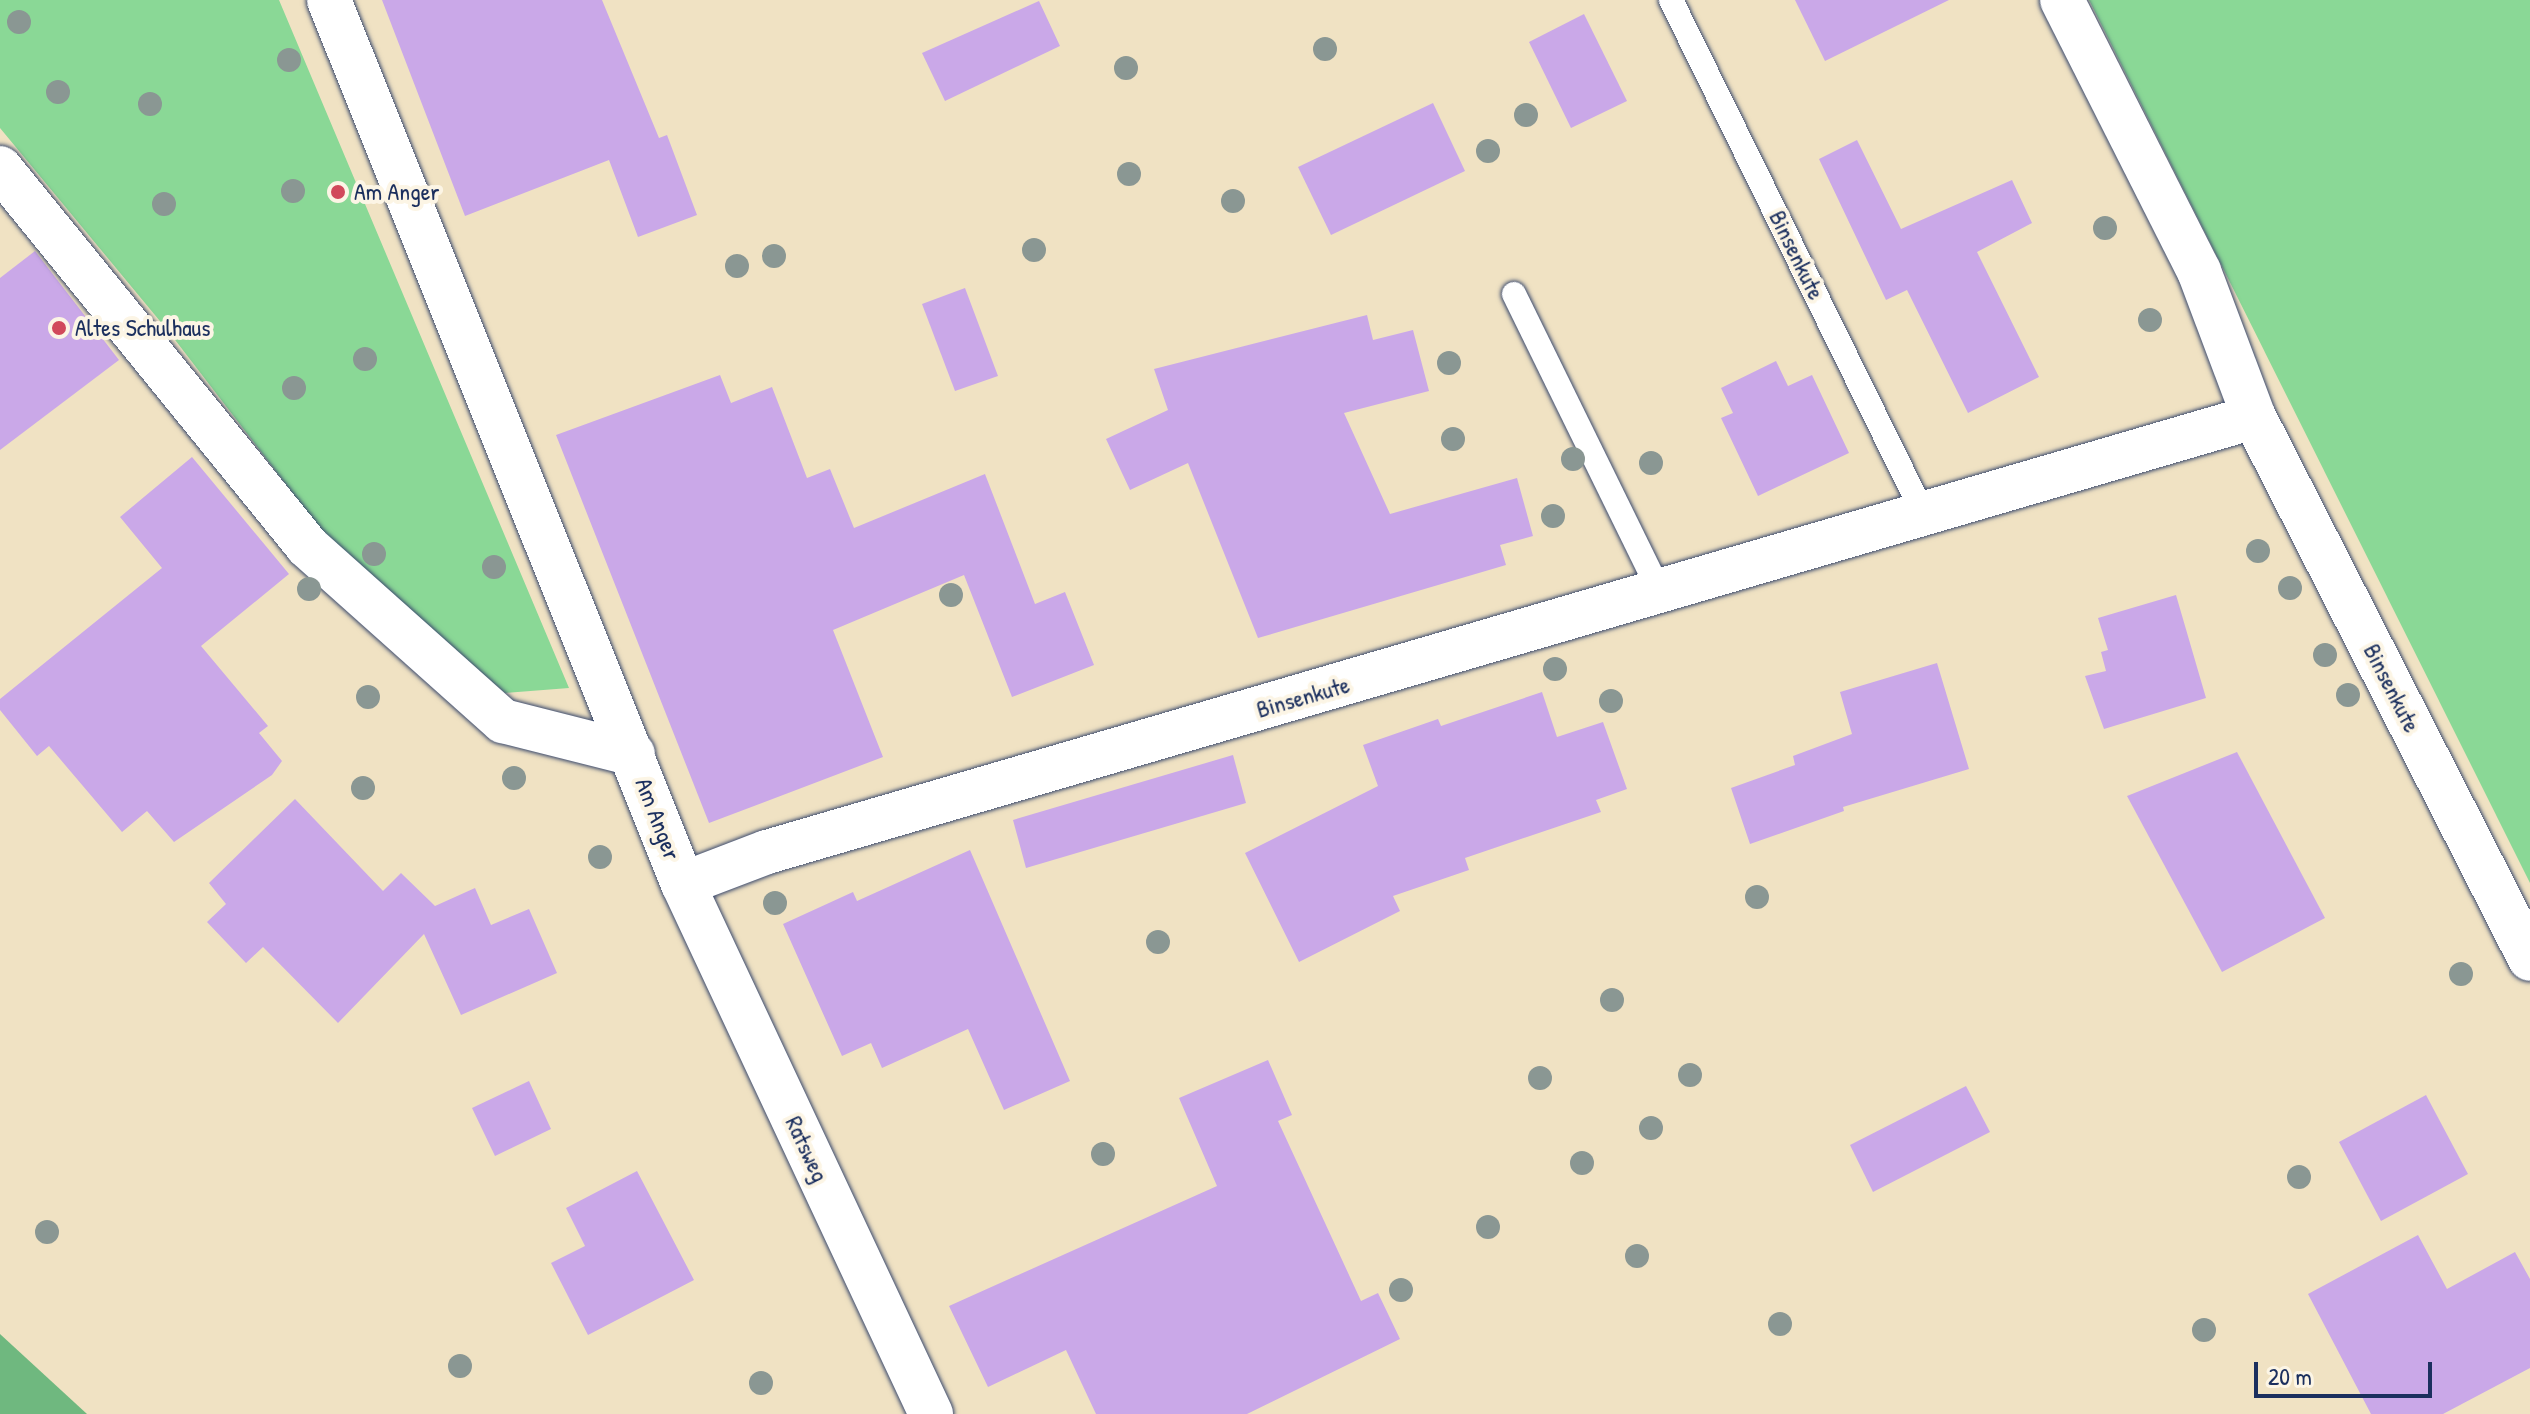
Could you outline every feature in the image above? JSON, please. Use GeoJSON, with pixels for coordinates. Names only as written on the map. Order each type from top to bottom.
{"type":"FeatureCollection","features":[{"type":"Feature","properties":{"kind":"street","name":"Am Anger"},"geometry":{"type":"LineString","coordinates":[[329,0],[683,884]]}},
{"type":"Feature","properties":{"kind":"street","name":"Binsenkute"},"geometry":{"type":"LineString","coordinates":[[2062,0],[2199,271],[2254,417],[2530,959]]}},
{"type":"Feature","properties":{"kind":"street","name":"Am Anger"},"geometry":{"type":"LineString","coordinates":[[0,168],[307,546],[503,721],[633,754]]}},
{"type":"Feature","properties":{"kind":"street","name":"Binsenkute"},"geometry":{"type":"LineString","coordinates":[[683,884],[767,852],[1661,594],[1922,511],[2254,417]]}},
{"type":"Feature","properties":{"kind":"street","name":"Ratsweg"},"geometry":{"type":"LineString","coordinates":[[683,884],[931,1414]]}},
{"type":"Feature","properties":{"kind":"lane","name":"Binsenkute"},"geometry":{"type":"LineString","coordinates":[[1671,0],[1922,511]]}},
{"type":"Feature","properties":{"kind":"lane"},"geometry":{"type":"LineString","coordinates":[[1514,294],[1661,594]]}},
{"type":"Feature","properties":{"kind":"green space"},"geometry":{"type":"Polygon","coordinates":[[[0,0],[279,0],[569,688],[505,693],[328,539],[169,332],[0,128],[0,0]]]}},
{"type":"Feature","properties":{"kind":"green space"},"geometry":{"type":"Polygon","coordinates":[[[2089,0],[2530,0],[2530,883],[2089,0]]]}},
{"type":"Feature","properties":{"kind":"green space"},"geometry":{"type":"Polygon","coordinates":[[[0,1334],[87,1414],[0,1414],[0,1334]]]}},
{"type":"Feature","properties":{"kind":"building"},"geometry":{"type":"Polygon","coordinates":[[[382,0],[602,0],[659,138],[667,135],[697,215],[638,237],[609,160],[465,216],[382,0]]]}},
{"type":"Feature","properties":{"kind":"building"},"geometry":{"type":"Polygon","coordinates":[[[1795,0],[1949,0],[1825,61],[1795,0]]]}},
{"type":"Feature","properties":{"kind":"building"},"geometry":{"type":"Polygon","coordinates":[[[1039,1],[1060,46],[945,101],[922,53],[1039,1]]]}},
{"type":"Feature","properties":{"kind":"building"},"geometry":{"type":"Polygon","coordinates":[[[1584,14],[1627,101],[1571,128],[1529,42],[1584,14]]]}},
{"type":"Feature","properties":{"kind":"building"},"geometry":{"type":"Polygon","coordinates":[[[1433,103],[1465,171],[1331,235],[1298,167],[1433,103]]]}},
{"type":"Feature","properties":{"kind":"building"},"geometry":{"type":"Polygon","coordinates":[[[1857,140],[1901,229],[2012,180],[2032,223],[1977,252],[2039,377],[1968,413],[1907,290],[1886,300],[1819,159],[1857,140]]]}},
{"type":"Feature","properties":{"kind":"building"},"geometry":{"type":"Polygon","coordinates":[[[35,251],[119,360],[0,450],[0,278],[35,251]]]}},
{"type":"Feature","properties":{"kind":"building"},"geometry":{"type":"Polygon","coordinates":[[[965,288],[998,376],[955,391],[922,304],[965,288]]]}},
{"type":"Feature","properties":{"kind":"building"},"geometry":{"type":"Polygon","coordinates":[[[1367,315],[1373,340],[1413,330],[1429,391],[1344,413],[1390,514],[1517,478],[1533,536],[1500,545],[1506,565],[1258,638],[1188,463],[1130,490],[1106,439],[1168,410],[1154,369],[1367,315]]]}},
{"type":"Feature","properties":{"kind":"building"},"geometry":{"type":"Polygon","coordinates":[[[1776,361],[1788,386],[1812,375],[1849,453],[1758,496],[1721,418],[1733,413],[1721,388],[1776,361]]]}},
{"type":"Feature","properties":{"kind":"building"},"geometry":{"type":"Polygon","coordinates":[[[720,375],[731,403],[772,387],[807,478],[830,469],[854,528],[985,474],[1035,604],[1065,592],[1094,665],[1012,697],[964,575],[833,630],[883,757],[709,823],[556,435],[720,375]]]}},
{"type":"Feature","properties":{"kind":"building"},"geometry":{"type":"Polygon","coordinates":[[[192,457],[289,574],[201,646],[268,726],[259,733],[282,761],[272,775],[174,842],[147,811],[122,832],[49,746],[37,756],[0,710],[0,699],[162,568],[120,517],[192,457]]]}},
{"type":"Feature","properties":{"kind":"building"},"geometry":{"type":"Polygon","coordinates":[[[2176,595],[2206,698],[2104,729],[2085,676],[2106,671],[2101,652],[2108,650],[2098,618],[2176,595]]]}},
{"type":"Feature","properties":{"kind":"building"},"geometry":{"type":"Polygon","coordinates":[[[1937,663],[1969,769],[1843,807],[1844,811],[1750,844],[1731,788],[1795,765],[1793,756],[1852,734],[1840,692],[1937,663]]]}},
{"type":"Feature","properties":{"kind":"building"},"geometry":{"type":"Polygon","coordinates":[[[1542,692],[1557,737],[1603,722],[1627,789],[1596,800],[1601,812],[1465,858],[1469,870],[1393,896],[1400,911],[1299,962],[1245,853],[1378,786],[1363,745],[1438,719],[1441,726],[1542,692]]]}},
{"type":"Feature","properties":{"kind":"building"},"geometry":{"type":"Polygon","coordinates":[[[2237,752],[2325,918],[2222,972],[2127,796],[2237,752]]]}},
{"type":"Feature","properties":{"kind":"building"},"geometry":{"type":"Polygon","coordinates":[[[1233,755],[1246,803],[1026,868],[1013,820],[1233,755]]]}},
{"type":"Feature","properties":{"kind":"building"},"geometry":{"type":"Polygon","coordinates":[[[295,799],[383,891],[401,873],[435,906],[475,888],[491,925],[529,909],[557,973],[461,1015],[424,934],[338,1023],[263,947],[246,963],[207,922],[226,904],[209,883],[295,799]]]}},
{"type":"Feature","properties":{"kind":"building"},"geometry":{"type":"Polygon","coordinates":[[[970,850],[1070,1081],[1004,1110],[968,1029],[882,1068],[871,1043],[842,1056],[783,924],[853,892],[857,901],[970,850]]]}},
{"type":"Feature","properties":{"kind":"building"},"geometry":{"type":"Polygon","coordinates":[[[1268,1060],[1292,1115],[1278,1121],[1361,1301],[1378,1293],[1400,1339],[1247,1414],[1096,1414],[1066,1350],[988,1387],[949,1306],[1217,1186],[1179,1098],[1268,1060]]]}},
{"type":"Feature","properties":{"kind":"building"},"geometry":{"type":"Polygon","coordinates":[[[529,1081],[551,1129],[495,1156],[472,1108],[529,1081]]]}},
{"type":"Feature","properties":{"kind":"building"},"geometry":{"type":"Polygon","coordinates":[[[1966,1086],[1990,1132],[1873,1192],[1850,1145],[1966,1086]]]}},
{"type":"Feature","properties":{"kind":"building"},"geometry":{"type":"Polygon","coordinates":[[[2426,1095],[2468,1174],[2381,1221],[2339,1142],[2426,1095]]]}},
{"type":"Feature","properties":{"kind":"building"},"geometry":{"type":"Polygon","coordinates":[[[637,1171],[694,1280],[588,1335],[551,1263],[585,1246],[566,1208],[637,1171]]]}},
{"type":"Feature","properties":{"kind":"building"},"geometry":{"type":"Polygon","coordinates":[[[2418,1235],[2447,1289],[2515,1252],[2530,1279],[2530,1368],[2443,1414],[2371,1414],[2308,1294],[2418,1235]]]}},
{"type":"Feature","properties":{"kind":"place","name":"Am Anger"},"geometry":{"type":"Point","coordinates":[338,192]}},
{"type":"Feature","properties":{"kind":"place","name":"Altes Schulhaus"},"geometry":{"type":"Point","coordinates":[59,328]}}]}
